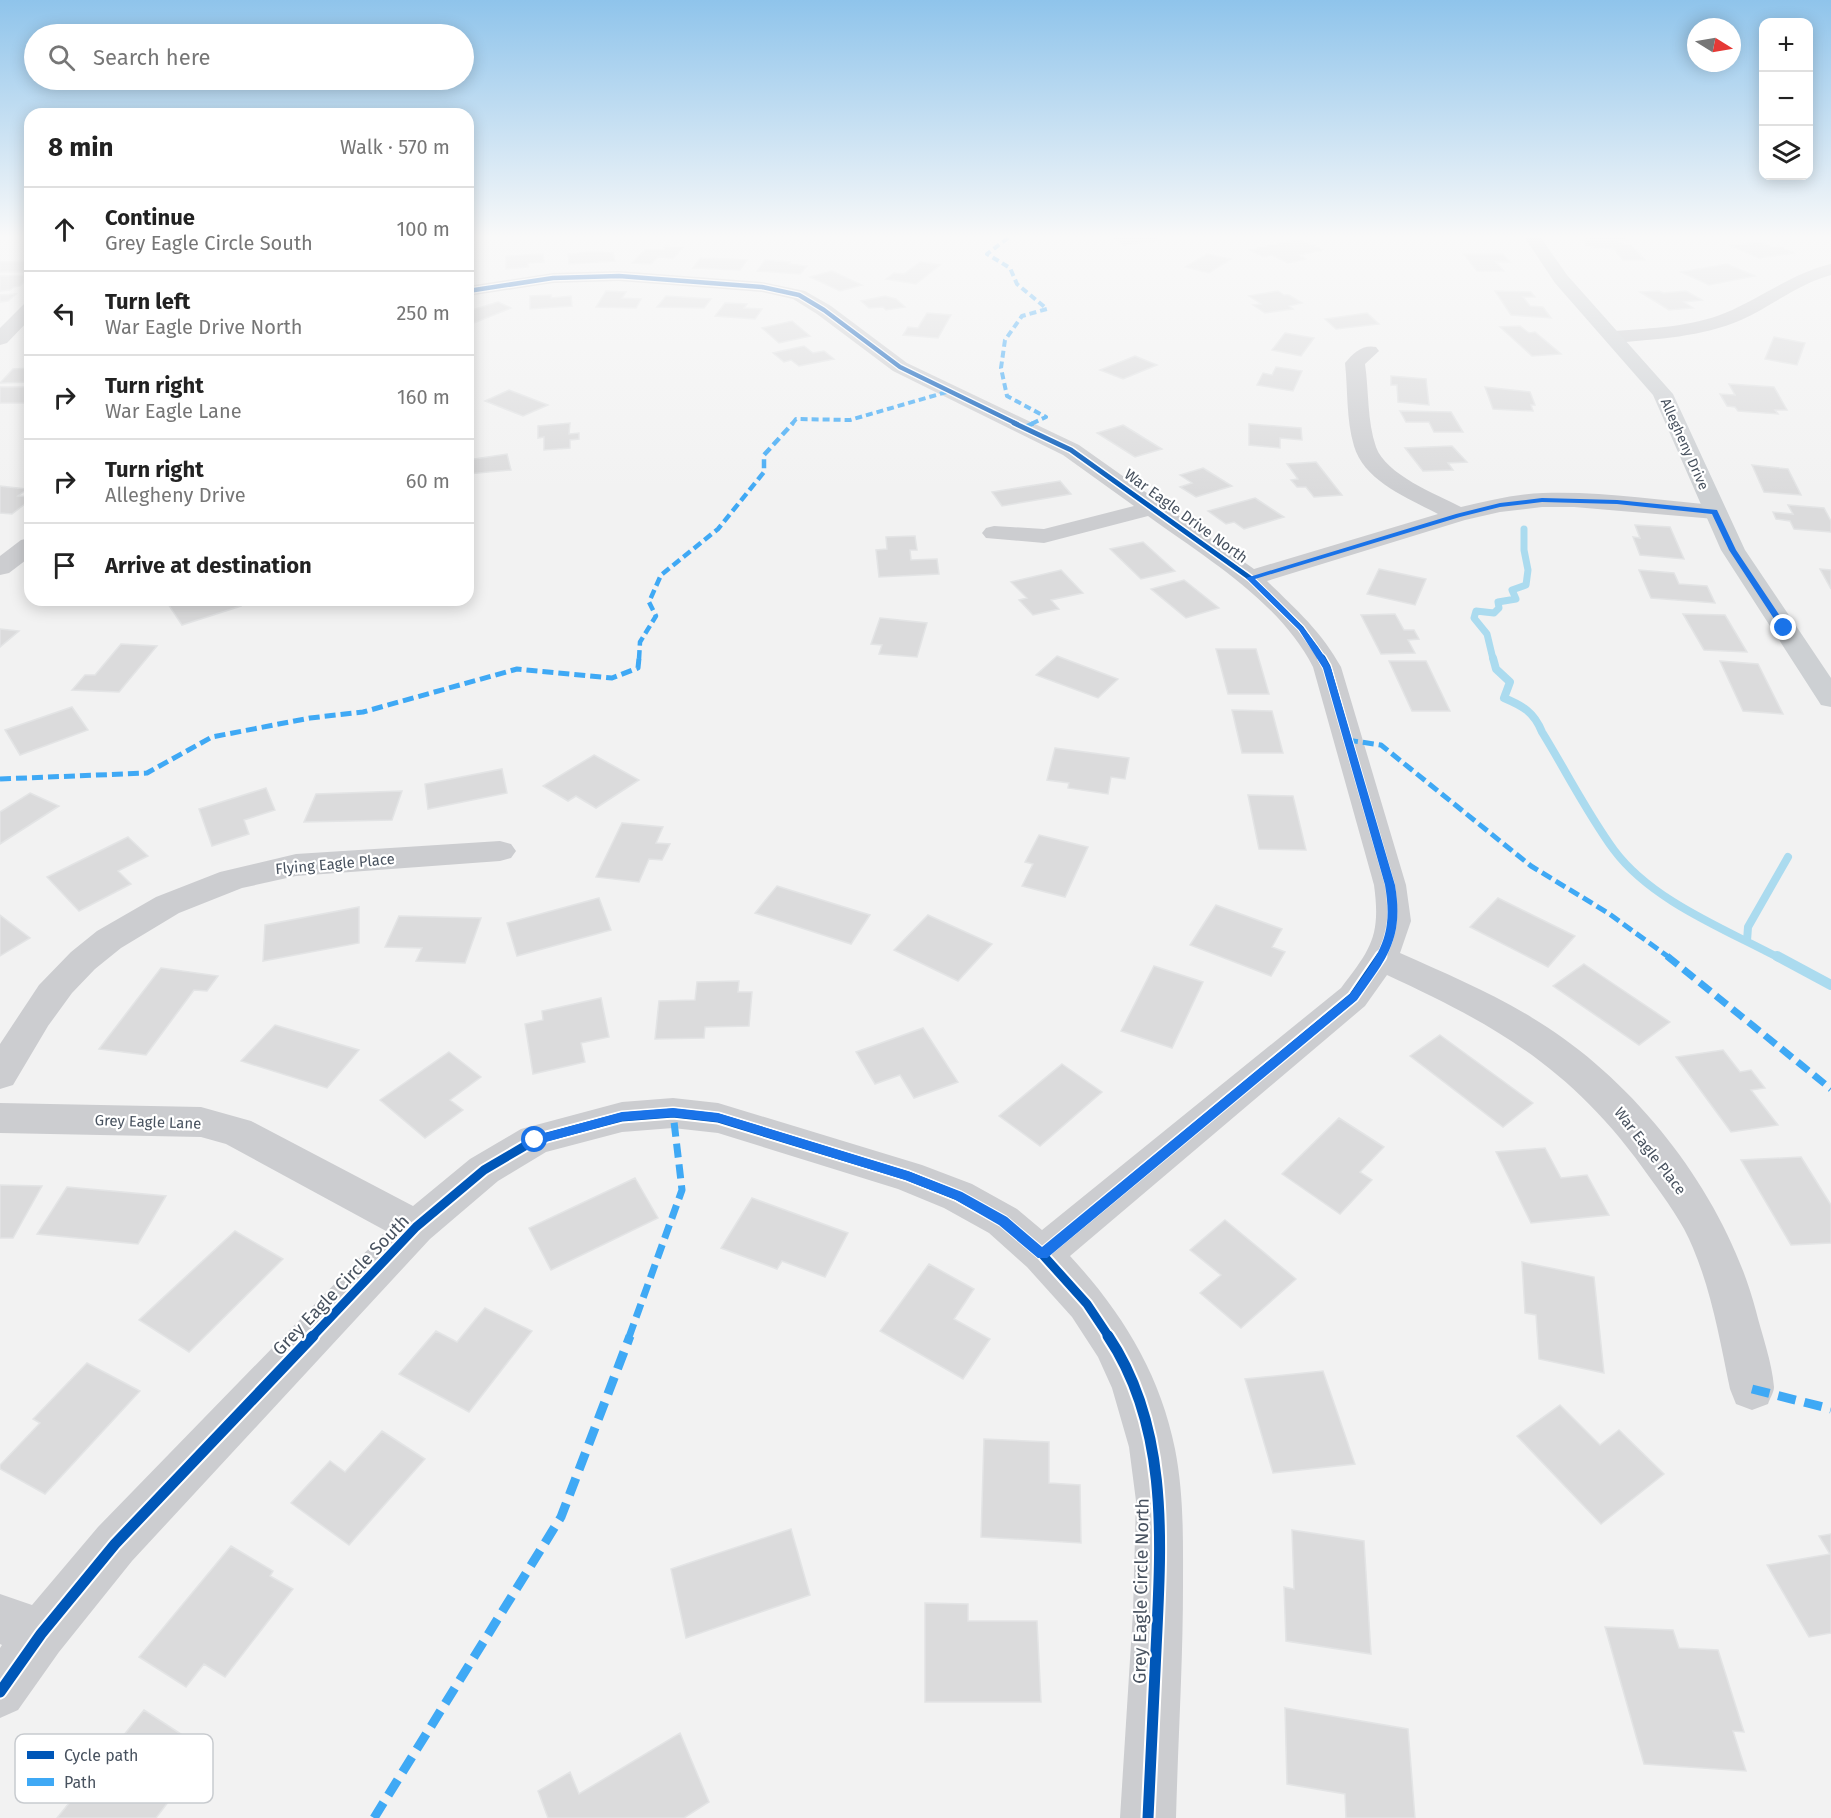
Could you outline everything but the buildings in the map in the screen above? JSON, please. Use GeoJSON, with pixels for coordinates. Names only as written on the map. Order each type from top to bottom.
{"type":"FeatureCollection","features":[{"type":"Feature","properties":{"kind":"street"},"geometry":{"type":"LineString","coordinates":[[4,334],[15,323]]}},
{"type":"Feature","properties":{"kind":"street","name":"War Eagle Drive North"},"geometry":{"type":"LineString","coordinates":[[841,323],[900,367],[1071,450],[1250,578],[1301,628],[1317,648],[1327,668],[1390,885],[1395,910],[1391,934],[1381,958],[1353,997],[1042,1254]]}},
{"type":"Feature","properties":{"kind":"street","name":"Allegheny Drive"},"geometry":{"type":"LineString","coordinates":[[1602,323],[1663,394],[1733,550],[1831,699]]}},
{"type":"Feature","properties":{"kind":"street"},"geometry":{"type":"LineString","coordinates":[[1615,337],[1687,329],[1711,323]]}},
{"type":"Feature","properties":{"kind":"street"},"geometry":{"type":"LineString","coordinates":[[4,334],[24,330]]}},
{"type":"Feature","properties":{"kind":"street"},"geometry":{"type":"LineString","coordinates":[[1369,351],[1355,363],[1365,449],[1374,463],[1387,475],[1458,515]]}},
{"type":"Feature","properties":{"kind":"street"},"geometry":{"type":"LineString","coordinates":[[1250,578],[1458,515],[1500,505],[1553,500],[1617,502],[1715,512]]}},
{"type":"Feature","properties":{"kind":"street","name":"War Eagle Drive North"},"geometry":{"type":"LineString","coordinates":[[994,533],[1044,536],[1153,508]]}},
{"type":"Feature","properties":{"kind":"street"},"geometry":{"type":"LineString","coordinates":[[0,568],[24,549]]}},
{"type":"Feature","properties":{"kind":"street","name":"Flying Eagle Place"},"geometry":{"type":"LineString","coordinates":[[0,1075],[59,984],[84,959],[124,929],[165,906],[207,888],[252,874],[297,865],[500,851]]}},
{"type":"Feature","properties":{"kind":"street","name":"War Eagle Place"},"geometry":{"type":"LineString","coordinates":[[1381,958],[1468,999],[1531,1036],[1569,1062],[1611,1101],[1648,1143],[1692,1207],[1718,1256],[1735,1308],[1752,1389]]}},
{"type":"Feature","properties":{"kind":"street","name":"Grey Eagle Circle South"},"geometry":{"type":"LineString","coordinates":[[0,1692],[21,1627],[115,1544],[416,1227],[484,1170],[535,1140],[622,1117],[673,1113],[718,1118],[908,1176],[958,1196],[1003,1221],[1042,1254]]}},
{"type":"Feature","properties":{"kind":"street","name":"Grey Eagle Lane"},"geometry":{"type":"LineString","coordinates":[[0,1118],[201,1122],[237,1132],[416,1227]]}},
{"type":"Feature","properties":{"kind":"street","name":"Grey Eagle Circle North"},"geometry":{"type":"LineString","coordinates":[[1042,1254],[1087,1304],[1113,1343],[1134,1387],[1152,1447],[1160,1501],[1158,1612],[1148,1818]]}},
{"type":"Feature","properties":{"kind":"waterway"},"geometry":{"type":"LineString","coordinates":[[1493,659],[1487,634],[1474,618],[1476,611],[1494,613],[1499,608],[1498,602],[1516,599],[1512,590],[1526,585],[1528,570],[1524,550],[1524,529]]}},
{"type":"Feature","properties":{"kind":"waterway"},"geometry":{"type":"LineString","coordinates":[[1493,658],[1496,669],[1510,682],[1504,698],[1522,707],[1535,719],[1595,821],[1614,850],[1630,868],[1648,884],[1690,912],[1779,958]]}},
{"type":"Feature","properties":{"kind":"waterway"},"geometry":{"type":"LineString","coordinates":[[1747,941],[1748,927],[1788,857]]}},
{"type":"Feature","properties":{"kind":"waterway"},"geometry":{"type":"LineString","coordinates":[[1777,956],[1831,985]]}},
{"type":"Feature","properties":{"kind":"marked path"},"geometry":{"type":"LineString","coordinates":[[1017,323],[1005,340],[1001,368],[1007,396],[1046,417],[1025,427]]}},
{"type":"Feature","properties":{"kind":"marked path"},"geometry":{"type":"LineString","coordinates":[[0,779],[147,773],[212,737],[310,718],[363,712],[517,669],[612,678],[638,668],[640,642],[656,616],[649,602],[661,575],[718,529],[764,472],[764,455],[796,419],[850,420],[950,391]]}},
{"type":"Feature","properties":{"kind":"marked path"},"geometry":{"type":"LineString","coordinates":[[1347,740],[1381,745],[1531,866],[1608,913],[1685,969],[1831,1089]]}},
{"type":"Feature","properties":{"kind":"marked path"},"geometry":{"type":"LineString","coordinates":[[374,1818],[561,1517],[647,1290],[682,1190],[673,1113]]}},
{"type":"Feature","properties":{"kind":"marked path"},"geometry":{"type":"LineString","coordinates":[[1752,1389],[1831,1409]]}},
{"type":"Feature","properties":{"kind":"cycle path"},"geometry":{"type":"LineString","coordinates":[[841,323],[900,367],[1071,450],[1250,578],[1301,628],[1317,648],[1327,667],[1390,885],[1394,908],[1392,933],[1382,956],[1353,997],[1042,1254]]}},
{"type":"Feature","properties":{"kind":"cycle path"},"geometry":{"type":"LineString","coordinates":[[0,1692],[41,1634],[115,1544],[416,1227],[484,1170],[535,1140],[622,1117],[673,1113],[718,1118],[908,1176],[958,1196],[1003,1221],[1042,1254],[1087,1304],[1113,1343],[1134,1387],[1152,1447],[1160,1501],[1158,1612],[1148,1818]]}},
{"type":"Feature","properties":{"kind":"route"},"geometry":{"type":"LineString","coordinates":[[535,1140],[622,1117],[673,1113],[718,1118],[908,1176],[958,1196],[1003,1221],[1042,1254],[1353,997],[1381,958],[1391,934],[1395,910],[1390,885],[1327,668],[1317,648],[1301,628],[1250,578],[1458,515],[1500,505],[1542,500],[1617,502],[1715,512],[1733,550],[1784,628]]}}]}
